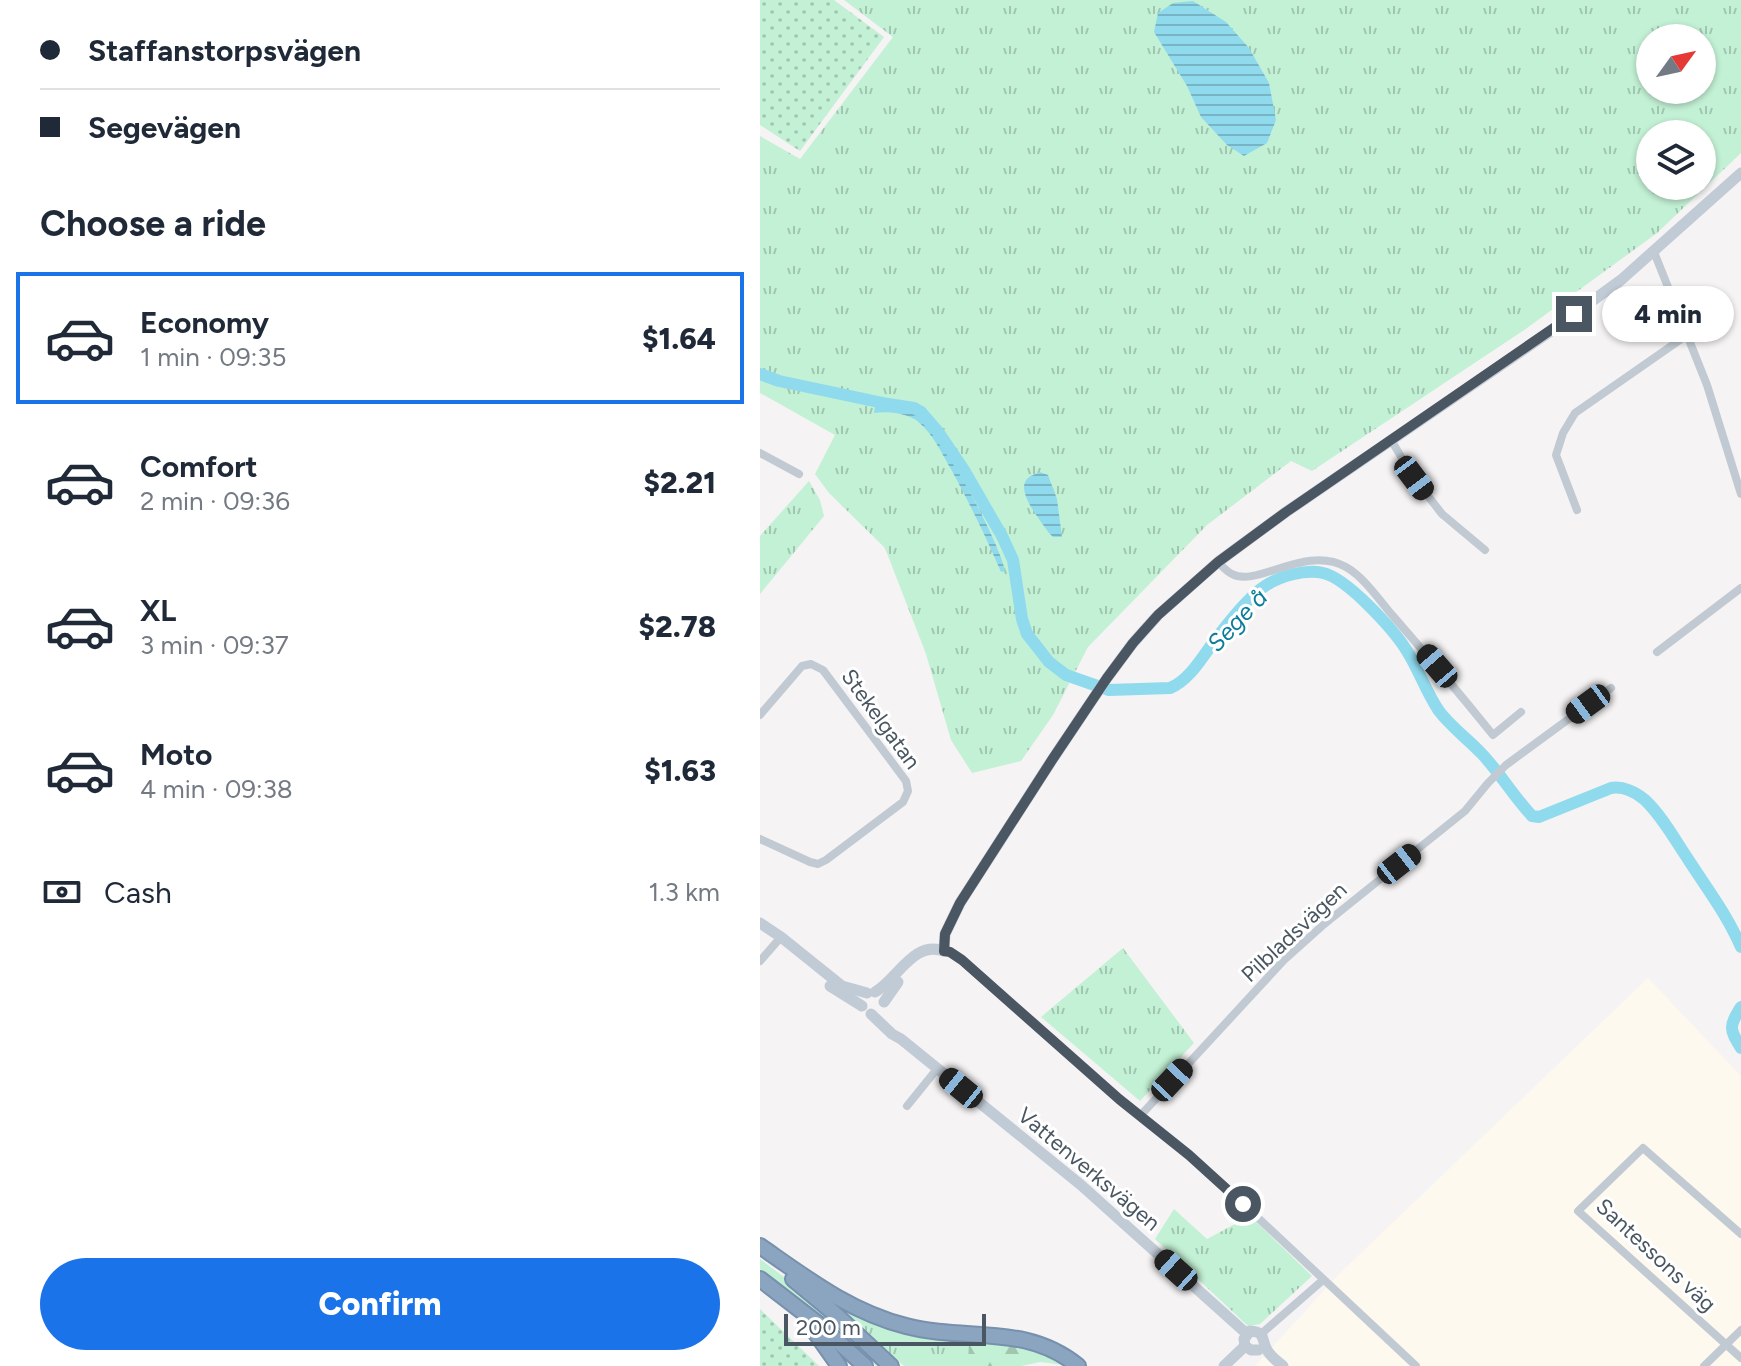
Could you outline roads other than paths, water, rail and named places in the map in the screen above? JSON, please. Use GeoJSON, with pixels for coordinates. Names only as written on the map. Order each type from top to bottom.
{"type":"FeatureCollection","features":[{"type":"Feature","properties":{"kind":"highway"},"geometry":{"type":"LineString","coordinates":[[760,1246],[819,1287],[880,1318],[931,1331],[1026,1340],[1055,1350],[1078,1366]]}},
{"type":"Feature","properties":{"kind":"highway"},"geometry":{"type":"LineString","coordinates":[[760,1255],[834,1313],[891,1366]]}},
{"type":"Feature","properties":{"kind":"highway"},"geometry":{"type":"LineString","coordinates":[[760,1279],[811,1326],[839,1366]]}},
{"type":"Feature","properties":{"kind":"highway"},"geometry":{"type":"LineString","coordinates":[[760,1279],[804,1312],[865,1366]]}},
{"type":"Feature","properties":{"kind":"street"},"geometry":{"type":"LineString","coordinates":[[944,951],[945,934],[960,903],[1104,684],[1133,643],[1158,615],[1218,562],[1286,512],[1621,280],[1741,173]]}},
{"type":"Feature","properties":{"kind":"street"},"geometry":{"type":"LineString","coordinates":[[1654,252],[1707,385],[1741,494]]}},
{"type":"Feature","properties":{"kind":"street"},"geometry":{"type":"LineString","coordinates":[[1577,510],[1556,455],[1563,433],[1575,413],[1687,335]]}},
{"type":"Feature","properties":{"kind":"street"},"geometry":{"type":"LineString","coordinates":[[1391,440],[1414,478],[1442,514],[1485,550]]}},
{"type":"Feature","properties":{"kind":"street"},"geometry":{"type":"LineString","coordinates":[[760,453],[799,474]]}},
{"type":"Feature","properties":{"kind":"street"},"geometry":{"type":"LineString","coordinates":[[1218,562],[1232,574],[1243,577],[1301,562],[1321,561],[1345,567],[1365,583],[1493,735],[1521,712]]}},
{"type":"Feature","properties":{"kind":"street"},"geometry":{"type":"LineString","coordinates":[[1657,652],[1741,588]]}},
{"type":"Feature","properties":{"kind":"street","name":"Stekelgatan"},"geometry":{"type":"LineString","coordinates":[[760,715],[802,666],[811,664],[823,670],[906,781],[908,791],[903,802],[818,864],[760,839]]}},
{"type":"Feature","properties":{"kind":"street","name":"Pilbladsvägen"},"geometry":{"type":"LineString","coordinates":[[1140,1116],[1284,960],[1465,811],[1506,765],[1611,688]]}},
{"type":"Feature","properties":{"kind":"street","name":"Vattenverksvägen"},"geometry":{"type":"LineString","coordinates":[[760,923],[841,994],[901,1039]]}},
{"type":"Feature","properties":{"kind":"street","name":"Vattenverksvägen"},"geometry":{"type":"LineString","coordinates":[[760,932],[779,940],[842,986],[871,993]]}},
{"type":"Feature","properties":{"kind":"street"},"geometry":{"type":"LineString","coordinates":[[760,961],[779,940]]}},
{"type":"Feature","properties":{"kind":"street"},"geometry":{"type":"LineString","coordinates":[[944,951],[915,963],[876,1014],[866,1010],[862,1000],[889,983],[908,960],[930,948],[950,952],[1223,1185],[1416,1366]]}},
{"type":"Feature","properties":{"kind":"street"},"geometry":{"type":"LineString","coordinates":[[871,993],[881,995],[884,1005]]}},
{"type":"Feature","properties":{"kind":"street","name":"Vattenverksvägen"},"geometry":{"type":"LineString","coordinates":[[884,1005],[886,1021],[901,1039],[1081,1185],[1246,1340]]}},
{"type":"Feature","properties":{"kind":"street"},"geometry":{"type":"LineString","coordinates":[[907,1106],[937,1069]]}},
{"type":"Feature","properties":{"kind":"street","name":"Santessons väg"},"geometry":{"type":"LineString","coordinates":[[1726,1345],[1578,1211],[1643,1148],[1741,1234]]}},
{"type":"Feature","properties":{"kind":"street"},"geometry":{"type":"LineString","coordinates":[[1246,1340],[1251,1350],[1323,1280]]}},
{"type":"Feature","properties":{"kind":"street"},"geometry":{"type":"LineString","coordinates":[[1704,1366],[1741,1330]]}},
{"type":"Feature","properties":{"kind":"street"},"geometry":{"type":"LineString","coordinates":[[1224,1366],[1255,1331],[1269,1354],[1283,1366]]}},
{"type":"Feature","properties":{"kind":"street"},"geometry":{"type":"LineString","coordinates":[[1261,1342],[1271,1366]]}},
{"type":"Feature","properties":{"kind":"street"},"geometry":{"type":"LineString","coordinates":[[1726,1345],[1741,1358]]}},
{"type":"Feature","properties":{"kind":"water"},"geometry":{"type":"Polygon","coordinates":[[[1193,1],[1226,22],[1249,48],[1269,83],[1276,120],[1267,143],[1244,156],[1227,145],[1201,117],[1187,86],[1154,32],[1158,13],[1173,3],[1193,1]]]}},
{"type":"Feature","properties":{"kind":"water"},"geometry":{"type":"Polygon","coordinates":[[[875,406],[912,410],[923,419],[966,484],[1001,556],[1005,571],[1001,572],[965,496],[927,431],[907,416],[890,412],[874,413],[875,406]]]}},
{"type":"Feature","properties":{"kind":"water"},"geometry":{"type":"Polygon","coordinates":[[[1040,472],[1048,475],[1057,499],[1062,537],[1053,537],[1049,533],[1026,498],[1025,483],[1029,477],[1040,472]]]}},
{"type":"Feature","properties":{"kind":"waterway","name":"Sege å"},"geometry":{"type":"LineString","coordinates":[[760,374],[779,381],[914,408],[921,412],[964,470],[1002,536],[1013,560],[1027,634],[1049,662],[1066,675],[1109,690],[1170,688],[1189,674],[1238,611],[1265,586],[1285,576],[1301,573],[1316,572],[1333,577],[1357,594],[1392,631],[1411,658],[1439,711],[1489,761],[1532,816],[1539,817],[1611,788],[1629,790],[1645,800],[1667,827],[1715,900],[1741,947]]}},
{"type":"Feature","properties":{"kind":"waterway","name":"Sege å"},"geometry":{"type":"LineString","coordinates":[[1741,1007],[1732,1028],[1741,1048]]}}]}
